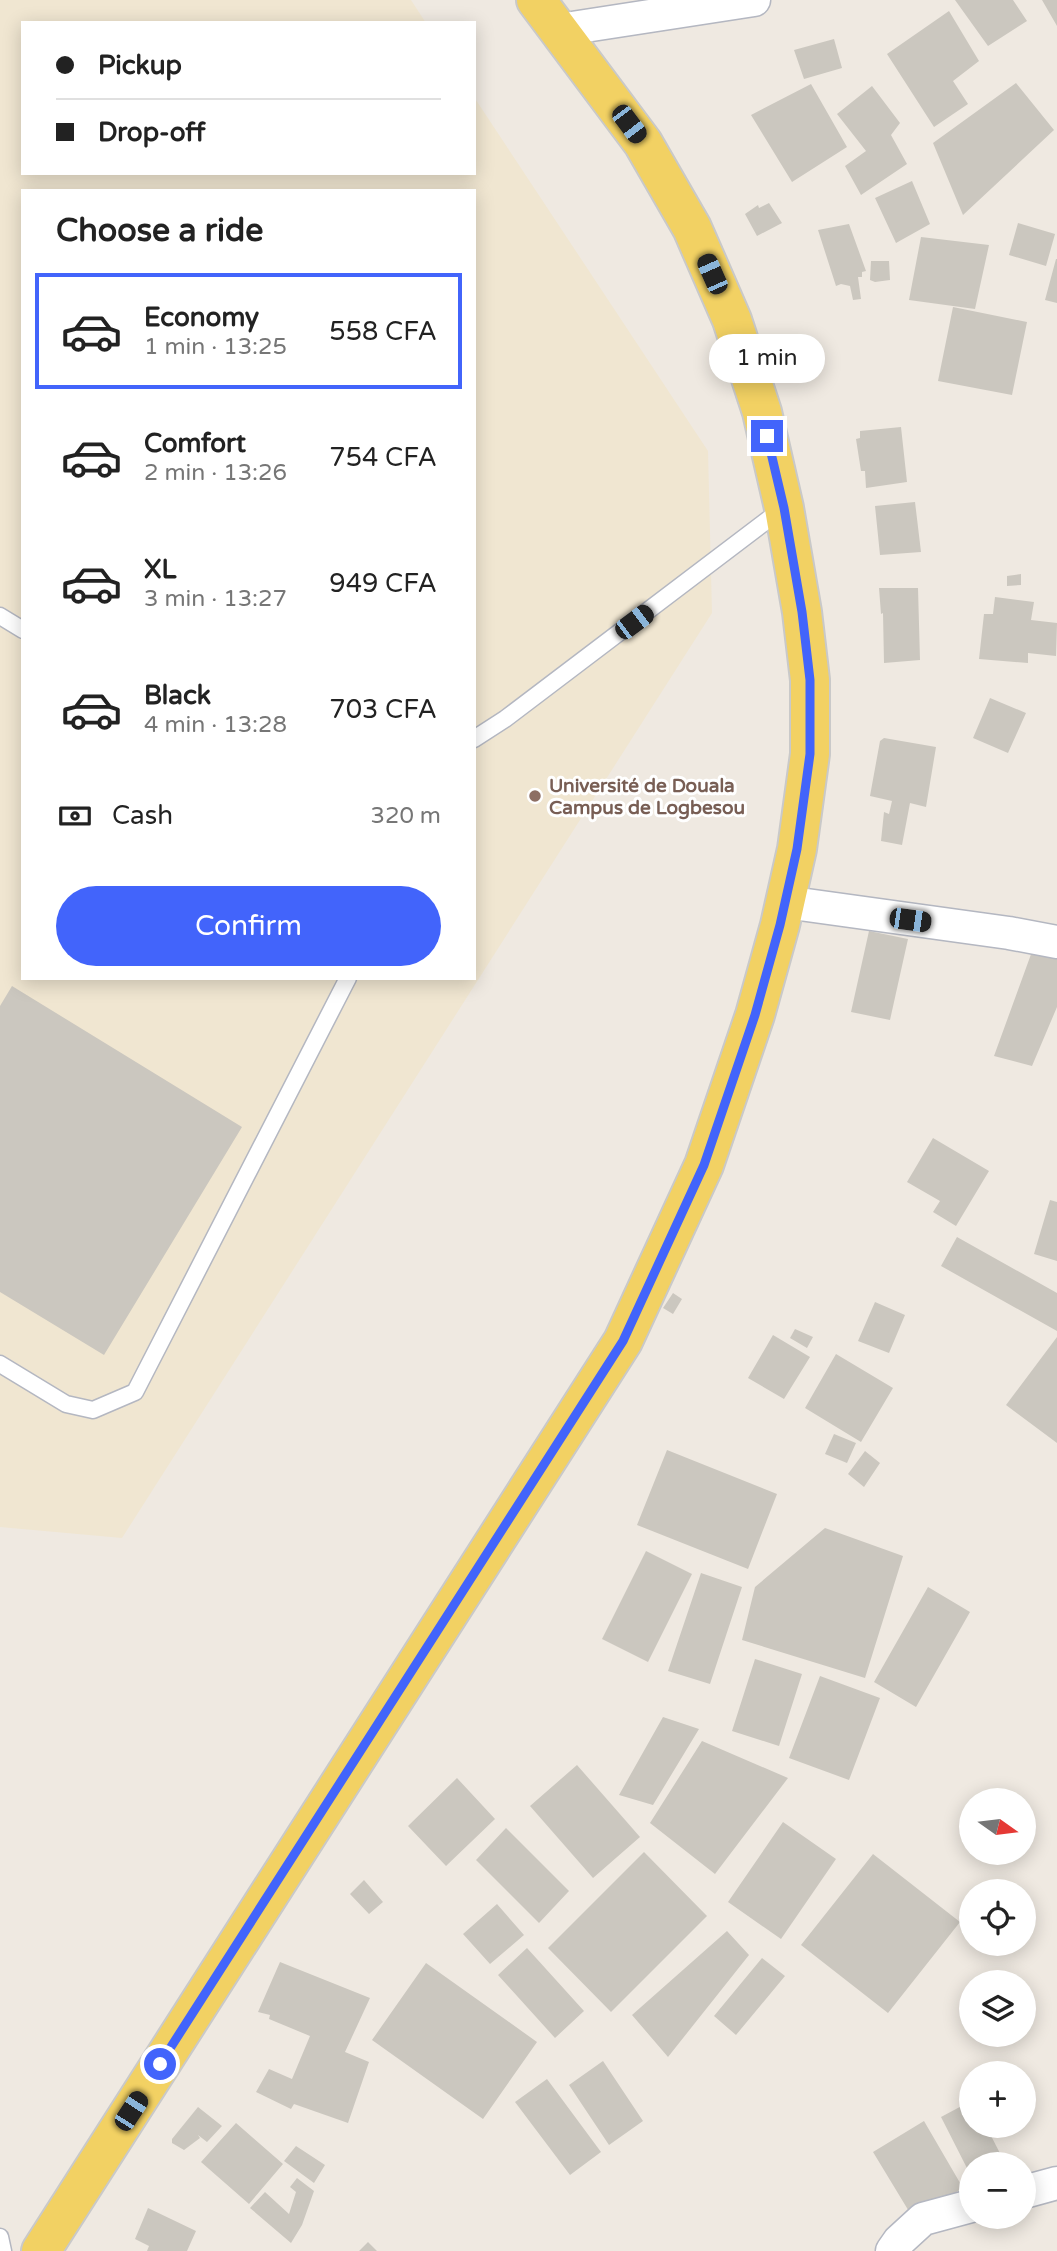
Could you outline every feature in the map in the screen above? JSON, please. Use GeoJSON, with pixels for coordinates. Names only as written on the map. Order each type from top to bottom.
{"type":"FeatureCollection","features":[{"type":"Feature","properties":{"kind":"main road"},"geometry":{"type":"LineString","coordinates":[[41,2251],[623,1341],[704,1165],[755,1015],[797,849],[810,754],[810,680],[802,612],[784,508],[762,412],[736,333],[692,228],[643,143],[537,0]]}},
{"type":"Feature","properties":{"kind":"street"},"geometry":{"type":"LineString","coordinates":[[559,30],[754,0]]}},
{"type":"Feature","properties":{"kind":"street"},"geometry":{"type":"LineString","coordinates":[[785,902],[1057,942]]}},
{"type":"Feature","properties":{"kind":"street"},"geometry":{"type":"LineString","coordinates":[[1036,2189],[1057,2183]]}},
{"type":"Feature","properties":{"kind":"street"},"geometry":{"type":"LineString","coordinates":[[892,2251],[923,2219],[959,2209]]}},
{"type":"Feature","properties":{"kind":"lane"},"geometry":{"type":"LineString","coordinates":[[476,738],[505,719],[784,508]]}},
{"type":"Feature","properties":{"kind":"lane"},"geometry":{"type":"LineString","coordinates":[[0,616],[21,629]]}},
{"type":"Feature","properties":{"kind":"lane"},"geometry":{"type":"LineString","coordinates":[[0,1364],[66,1404],[93,1410],[135,1392],[347,980]]}},
{"type":"Feature","properties":{"kind":"lane"},"geometry":{"type":"LineString","coordinates":[[0,2237],[3,2251]]}},
{"type":"Feature","properties":{"kind":"shaded area","name":"Université de Douala Campus de Logbesou"},"geometry":{"type":"Polygon","coordinates":[[[0,0],[411,0],[425,21],[21,21],[21,175],[476,175],[476,100],[708,451],[712,613],[122,1538],[0,1527],[0,0]]]}},
{"type":"Feature","properties":{"kind":"building"},"geometry":{"type":"Polygon","coordinates":[[[955,0],[1013,0],[1027,21],[988,46],[955,0]]]}},
{"type":"Feature","properties":{"kind":"building"},"geometry":{"type":"Polygon","coordinates":[[[1042,0],[1057,0],[1057,26],[1042,0]]]}},
{"type":"Feature","properties":{"kind":"building"},"geometry":{"type":"Polygon","coordinates":[[[949,11],[979,61],[953,81],[968,104],[934,127],[887,54],[949,11]]]}},
{"type":"Feature","properties":{"kind":"building"},"geometry":{"type":"Polygon","coordinates":[[[834,39],[842,68],[804,79],[794,50],[834,39]]]}},
{"type":"Feature","properties":{"kind":"building"},"geometry":{"type":"Polygon","coordinates":[[[1016,83],[1054,130],[963,215],[933,143],[1016,83]]]}},
{"type":"Feature","properties":{"kind":"building"},"geometry":{"type":"Polygon","coordinates":[[[811,84],[847,147],[792,182],[751,115],[811,84]]]}},
{"type":"Feature","properties":{"kind":"building"},"geometry":{"type":"Polygon","coordinates":[[[872,86],[900,123],[891,135],[907,164],[861,195],[845,166],[866,151],[837,114],[872,86]]]}},
{"type":"Feature","properties":{"kind":"building"},"geometry":{"type":"Polygon","coordinates":[[[912,181],[930,224],[896,243],[875,198],[912,181]]]}},
{"type":"Feature","properties":{"kind":"building"},"geometry":{"type":"Polygon","coordinates":[[[769,203],[782,223],[757,236],[745,214],[758,205],[759,208],[769,203]]]}},
{"type":"Feature","properties":{"kind":"building"},"geometry":{"type":"Polygon","coordinates":[[[1018,223],[1055,234],[1046,266],[1009,255],[1018,223]]]}},
{"type":"Feature","properties":{"kind":"building"},"geometry":{"type":"Polygon","coordinates":[[[849,224],[866,271],[862,272],[862,277],[858,277],[861,299],[853,300],[850,286],[836,286],[818,230],[849,224]]]}},
{"type":"Feature","properties":{"kind":"building"},"geometry":{"type":"Polygon","coordinates":[[[921,237],[989,245],[975,309],[909,300],[921,237]]]}},
{"type":"Feature","properties":{"kind":"building"},"geometry":{"type":"Polygon","coordinates":[[[1057,259],[1057,303],[1045,300],[1057,259]]]}},
{"type":"Feature","properties":{"kind":"building"},"geometry":{"type":"Polygon","coordinates":[[[871,261],[889,261],[890,280],[870,280],[871,261]]]}},
{"type":"Feature","properties":{"kind":"building"},"geometry":{"type":"Polygon","coordinates":[[[953,307],[1027,322],[1012,395],[938,381],[953,307]]]}},
{"type":"Feature","properties":{"kind":"building"},"geometry":{"type":"Polygon","coordinates":[[[901,427],[907,482],[866,488],[865,471],[861,471],[856,439],[860,438],[860,431],[901,427]]]}},
{"type":"Feature","properties":{"kind":"building"},"geometry":{"type":"Polygon","coordinates":[[[915,502],[921,552],[880,555],[875,506],[915,502]]]}},
{"type":"Feature","properties":{"kind":"building"},"geometry":{"type":"Polygon","coordinates":[[[1021,574],[1021,585],[1007,586],[1007,576],[1021,574]]]}},
{"type":"Feature","properties":{"kind":"building"},"geometry":{"type":"Polygon","coordinates":[[[879,588],[918,588],[920,660],[884,663],[883,613],[881,614],[879,588]]]}},
{"type":"Feature","properties":{"kind":"building"},"geometry":{"type":"Polygon","coordinates":[[[995,597],[1034,602],[1031,620],[1057,623],[1056,656],[1028,653],[1028,663],[979,659],[984,614],[993,614],[995,597]]]}},
{"type":"Feature","properties":{"kind":"building"},"geometry":{"type":"Polygon","coordinates":[[[990,698],[1026,713],[1008,753],[973,738],[990,698]]]}},
{"type":"Feature","properties":{"kind":"building"},"geometry":{"type":"Polygon","coordinates":[[[884,738],[936,747],[926,807],[910,803],[902,845],[881,841],[884,812],[889,814],[892,801],[870,796],[880,741],[884,738]]]}},
{"type":"Feature","properties":{"kind":"building"},"geometry":{"type":"Polygon","coordinates":[[[869,931],[908,939],[890,1020],[851,1012],[869,931]]]}},
{"type":"Feature","properties":{"kind":"building"},"geometry":{"type":"Polygon","coordinates":[[[1034,946],[1057,949],[1057,1007],[1032,1066],[994,1056],[1034,946]]]}},
{"type":"Feature","properties":{"kind":"building"},"geometry":{"type":"Polygon","coordinates":[[[12,986],[242,1127],[104,1355],[0,1292],[0,1006],[12,986]]]}},
{"type":"Feature","properties":{"kind":"building"},"geometry":{"type":"Polygon","coordinates":[[[933,1138],[989,1171],[956,1226],[933,1212],[940,1201],[907,1182],[933,1138]]]}},
{"type":"Feature","properties":{"kind":"building"},"geometry":{"type":"Polygon","coordinates":[[[1050,1200],[1057,1202],[1057,1261],[1034,1254],[1050,1200]]]}},
{"type":"Feature","properties":{"kind":"building"},"geometry":{"type":"Polygon","coordinates":[[[957,1237],[1057,1293],[1057,1331],[941,1266],[957,1237]]]}},
{"type":"Feature","properties":{"kind":"building"},"geometry":{"type":"Polygon","coordinates":[[[673,1293],[682,1299],[673,1314],[663,1308],[673,1293]]]}},
{"type":"Feature","properties":{"kind":"building"},"geometry":{"type":"Polygon","coordinates":[[[875,1302],[905,1315],[889,1353],[858,1341],[875,1302]]]}},
{"type":"Feature","properties":{"kind":"building"},"geometry":{"type":"Polygon","coordinates":[[[795,1329],[813,1337],[807,1348],[790,1338],[795,1329]]]}},
{"type":"Feature","properties":{"kind":"building"},"geometry":{"type":"Polygon","coordinates":[[[773,1335],[810,1357],[784,1399],[748,1378],[773,1335]]]}},
{"type":"Feature","properties":{"kind":"building"},"geometry":{"type":"Polygon","coordinates":[[[1057,1337],[1057,1443],[1006,1405],[1057,1337]]]}},
{"type":"Feature","properties":{"kind":"building"},"geometry":{"type":"Polygon","coordinates":[[[836,1354],[893,1388],[861,1442],[805,1408],[836,1354]]]}},
{"type":"Feature","properties":{"kind":"building"},"geometry":{"type":"Polygon","coordinates":[[[834,1434],[856,1443],[847,1463],[825,1454],[834,1434]]]}},
{"type":"Feature","properties":{"kind":"building"},"geometry":{"type":"Polygon","coordinates":[[[667,1450],[777,1494],[748,1569],[637,1525],[667,1450]]]}},
{"type":"Feature","properties":{"kind":"building"},"geometry":{"type":"Polygon","coordinates":[[[865,1451],[880,1463],[864,1487],[848,1474],[865,1451]]]}},
{"type":"Feature","properties":{"kind":"building"},"geometry":{"type":"Polygon","coordinates":[[[825,1528],[903,1556],[865,1678],[742,1640],[755,1587],[825,1528]]]}},
{"type":"Feature","properties":{"kind":"building"},"geometry":{"type":"Polygon","coordinates":[[[646,1551],[692,1574],[648,1662],[602,1639],[646,1551]]]}},
{"type":"Feature","properties":{"kind":"building"},"geometry":{"type":"Polygon","coordinates":[[[701,1573],[742,1587],[710,1684],[668,1671],[701,1573]]]}},
{"type":"Feature","properties":{"kind":"building"},"geometry":{"type":"Polygon","coordinates":[[[928,1587],[970,1612],[916,1707],[874,1682],[928,1587]]]}},
{"type":"Feature","properties":{"kind":"building"},"geometry":{"type":"Polygon","coordinates":[[[755,1659],[802,1674],[779,1746],[732,1731],[755,1659]]]}},
{"type":"Feature","properties":{"kind":"building"},"geometry":{"type":"Polygon","coordinates":[[[820,1676],[880,1698],[849,1780],[789,1758],[820,1676]]]}},
{"type":"Feature","properties":{"kind":"building"},"geometry":{"type":"Polygon","coordinates":[[[663,1717],[699,1729],[653,1805],[619,1795],[663,1717]]]}},
{"type":"Feature","properties":{"kind":"building"},"geometry":{"type":"Polygon","coordinates":[[[702,1741],[788,1778],[715,1874],[650,1823],[702,1741]]]}},
{"type":"Feature","properties":{"kind":"building"},"geometry":{"type":"Polygon","coordinates":[[[577,1765],[640,1837],[593,1878],[530,1806],[577,1765]]]}},
{"type":"Feature","properties":{"kind":"building"},"geometry":{"type":"Polygon","coordinates":[[[457,1778],[495,1819],[446,1866],[408,1826],[457,1778]]]}},
{"type":"Feature","properties":{"kind":"building"},"geometry":{"type":"Polygon","coordinates":[[[783,1822],[836,1859],[781,1939],[728,1902],[783,1822]]]}},
{"type":"Feature","properties":{"kind":"building"},"geometry":{"type":"Polygon","coordinates":[[[506,1828],[569,1891],[539,1923],[476,1860],[506,1828]]]}},
{"type":"Feature","properties":{"kind":"building"},"geometry":{"type":"Polygon","coordinates":[[[644,1852],[707,1916],[611,2012],[548,1948],[644,1852]]]}},
{"type":"Feature","properties":{"kind":"building"},"geometry":{"type":"Polygon","coordinates":[[[873,1854],[959,1921],[888,2013],[801,1945],[873,1854]]]}},
{"type":"Feature","properties":{"kind":"building"},"geometry":{"type":"Polygon","coordinates":[[[364,1880],[383,1902],[369,1914],[350,1894],[364,1880]]]}},
{"type":"Feature","properties":{"kind":"building"},"geometry":{"type":"Polygon","coordinates":[[[497,1904],[524,1935],[490,1964],[463,1934],[497,1904]]]}},
{"type":"Feature","properties":{"kind":"building"},"geometry":{"type":"Polygon","coordinates":[[[727,1931],[749,1955],[668,2057],[632,2015],[727,1931]]]}},
{"type":"Feature","properties":{"kind":"building"},"geometry":{"type":"Polygon","coordinates":[[[527,1948],[584,2011],[555,2038],[498,1975],[527,1948]]]}},
{"type":"Feature","properties":{"kind":"building"},"geometry":{"type":"Polygon","coordinates":[[[762,1958],[785,1976],[736,2035],[714,2016],[762,1958]]]}},
{"type":"Feature","properties":{"kind":"building"},"geometry":{"type":"Polygon","coordinates":[[[280,1962],[370,1998],[345,2052],[369,2062],[348,2123],[294,2104],[291,2109],[256,2092],[269,2069],[292,2079],[310,2036],[269,2019],[270,2015],[258,2012],[280,1962]]]}},
{"type":"Feature","properties":{"kind":"building"},"geometry":{"type":"Polygon","coordinates":[[[426,1963],[537,2042],[483,2119],[372,2040],[426,1963]]]}},
{"type":"Feature","properties":{"kind":"building"},"geometry":{"type":"Polygon","coordinates":[[[603,2061],[643,2121],[609,2145],[569,2085],[603,2061]]]}},
{"type":"Feature","properties":{"kind":"building"},"geometry":{"type":"Polygon","coordinates":[[[547,2079],[601,2152],[570,2175],[515,2102],[547,2079]]]}},
{"type":"Feature","properties":{"kind":"building"},"geometry":{"type":"Polygon","coordinates":[[[198,2107],[222,2126],[207,2142],[198,2135],[200,2138],[184,2150],[172,2143],[172,2139],[198,2107]]]}},
{"type":"Feature","properties":{"kind":"building"},"geometry":{"type":"Polygon","coordinates":[[[959,2107],[959,2138],[992,2138],[999,2152],[959,2152],[941,2117],[959,2107]]]}},
{"type":"Feature","properties":{"kind":"building"},"geometry":{"type":"Polygon","coordinates":[[[924,2121],[959,2181],[959,2190],[913,2218],[873,2152],[924,2121]]]}},
{"type":"Feature","properties":{"kind":"building"},"geometry":{"type":"Polygon","coordinates":[[[236,2123],[283,2164],[249,2204],[201,2162],[236,2123]]]}},
{"type":"Feature","properties":{"kind":"building"},"geometry":{"type":"Polygon","coordinates":[[[296,2146],[325,2165],[314,2183],[284,2161],[296,2146]]]}},
{"type":"Feature","properties":{"kind":"building"},"geometry":{"type":"Polygon","coordinates":[[[297,2178],[314,2191],[302,2225],[291,2243],[250,2208],[265,2192],[289,2214],[296,2192],[290,2187],[297,2178]]]}},
{"type":"Feature","properties":{"kind":"building"},"geometry":{"type":"Polygon","coordinates":[[[148,2208],[196,2231],[187,2251],[147,2251],[149,2246],[135,2239],[148,2208]]]}},
{"type":"Feature","properties":{"kind":"building"},"geometry":{"type":"Polygon","coordinates":[[[368,2242],[377,2251],[359,2251],[368,2242]]]}},
{"type":"Feature","properties":{"kind":"place","name":"Université de Douala Campus de Logbesou"},"geometry":{"type":"Point","coordinates":[535,796]}},
{"type":"Feature","properties":{"kind":"route"},"geometry":{"type":"LineString","coordinates":[[160,2064],[623,1341],[704,1165],[755,1015],[780,925],[797,849],[810,754],[810,680],[802,612],[784,508],[767,436]]}}]}
